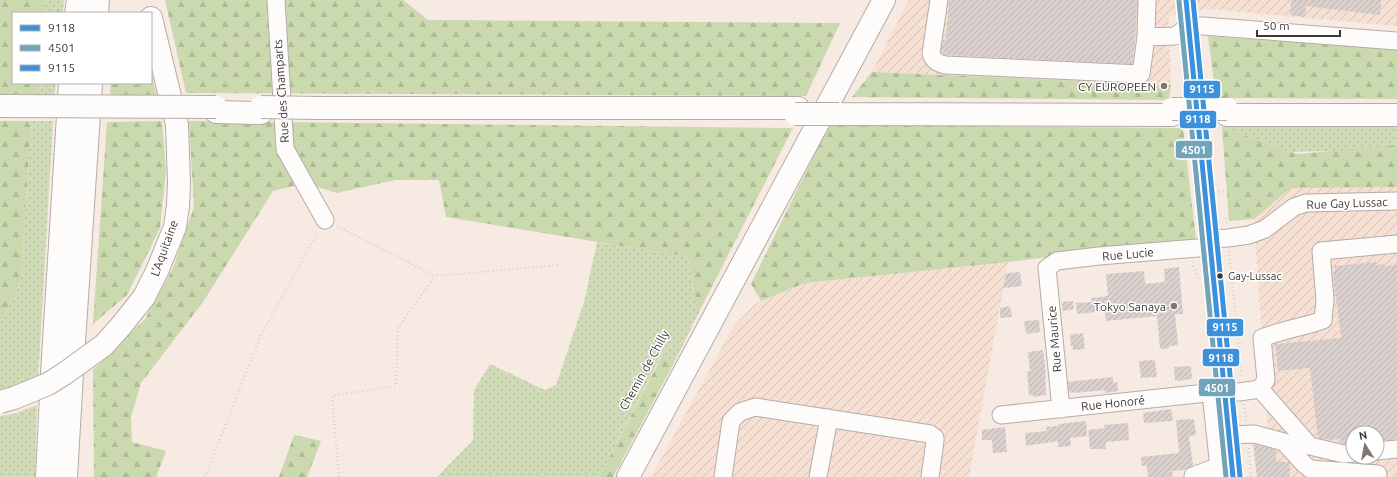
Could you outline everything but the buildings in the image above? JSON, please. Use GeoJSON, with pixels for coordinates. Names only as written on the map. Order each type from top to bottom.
{"type":"FeatureCollection","features":[{"type":"Feature","properties":{"kind":"highway"},"geometry":{"type":"LineString","coordinates":[[76,12],[78,0]]}},
{"type":"Feature","properties":{"kind":"highway"},"geometry":{"type":"LineString","coordinates":[[97,12],[98,0]]}},
{"type":"Feature","properties":{"kind":"highway"},"geometry":{"type":"LineString","coordinates":[[147,0],[150,12]]}},
{"type":"Feature","properties":{"kind":"highway"},"geometry":{"type":"LineString","coordinates":[[628,477],[884,0]]}},
{"type":"Feature","properties":{"kind":"highway","name":"L'Aquitaine"},"geometry":{"type":"LineString","coordinates":[[0,402],[14,398],[64,374],[104,345],[124,335],[157,271],[174,227],[180,182],[177,125],[152,22]]}},
{"type":"Feature","properties":{"kind":"highway"},"geometry":{"type":"LineString","coordinates":[[47,477],[52,366],[70,84]]}},
{"type":"Feature","properties":{"kind":"highway"},"geometry":{"type":"LineString","coordinates":[[66,477],[91,84]]}},
{"type":"Feature","properties":{"kind":"highway"},"geometry":{"type":"LineString","coordinates":[[0,106],[218,106],[261,110],[1172,112],[1397,110]]}},
{"type":"Feature","properties":{"kind":"highway"},"geometry":{"type":"LineString","coordinates":[[0,112],[218,106]]}},
{"type":"Feature","properties":{"kind":"highway"},"geometry":{"type":"LineString","coordinates":[[1227,112],[1397,115]]}},
{"type":"Feature","properties":{"kind":"street","name":"Rue des Champarts"},"geometry":{"type":"LineString","coordinates":[[276,0],[285,149],[325,220]]}},
{"type":"Feature","properties":{"kind":"street"},"geometry":{"type":"LineString","coordinates":[[939,0],[931,53],[933,58],[938,63],[945,65],[1141,74],[1146,37],[1147,0]]}},
{"type":"Feature","properties":{"kind":"street"},"geometry":{"type":"LineString","coordinates":[[1186,0],[1210,243],[1218,392],[1226,471]]}},
{"type":"Feature","properties":{"kind":"street"},"geometry":{"type":"LineString","coordinates":[[1146,37],[1175,36],[1189,26],[1397,41]]}},
{"type":"Feature","properties":{"kind":"street","name":"Rue Gay Lussac"},"geometry":{"type":"LineString","coordinates":[[1210,243],[1228,238],[1249,235],[1265,229],[1294,207],[1306,203],[1397,201]]}},
{"type":"Feature","properties":{"kind":"street","name":"Rue Lucie"},"geometry":{"type":"LineString","coordinates":[[1048,268],[1057,261],[1210,243]]}},
{"type":"Feature","properties":{"kind":"street"},"geometry":{"type":"LineString","coordinates":[[1345,454],[1310,446],[1260,389],[1266,380],[1262,338],[1277,331],[1306,326],[1323,320],[1325,300],[1321,251],[1397,244]]}},
{"type":"Feature","properties":{"kind":"street","name":"Rue Maurice"},"geometry":{"type":"LineString","coordinates":[[1048,268],[1061,409]]}},
{"type":"Feature","properties":{"kind":"street","name":"Rue Honoré"},"geometry":{"type":"LineString","coordinates":[[1001,415],[1218,392],[1243,392],[1260,389]]}},
{"type":"Feature","properties":{"kind":"street"},"geometry":{"type":"LineString","coordinates":[[1218,392],[1229,435],[1226,471]]}},
{"type":"Feature","properties":{"kind":"street"},"geometry":{"type":"LineString","coordinates":[[723,477],[731,421],[740,412],[755,407],[930,434],[935,438],[930,477]]}},
{"type":"Feature","properties":{"kind":"street"},"geometry":{"type":"LineString","coordinates":[[818,477],[829,418]]}},
{"type":"Feature","properties":{"kind":"street"},"geometry":{"type":"LineString","coordinates":[[1229,435],[1254,434],[1284,442],[1310,469],[1378,474]]}},
{"type":"Feature","properties":{"kind":"street"},"geometry":{"type":"LineString","coordinates":[[1385,450],[1397,449]]}},
{"type":"Feature","properties":{"kind":"street"},"geometry":{"type":"LineString","coordinates":[[1193,477],[1226,471]]}},
{"type":"Feature","properties":{"kind":"path"},"geometry":{"type":"LineString","coordinates":[[218,106],[235,47],[251,33],[277,21]]}},
{"type":"Feature","properties":{"kind":"path"},"geometry":{"type":"LineString","coordinates":[[694,178],[706,216],[700,235]]}},
{"type":"Feature","properties":{"kind":"path"},"geometry":{"type":"LineString","coordinates":[[1219,192],[1242,190],[1264,193],[1284,201]]}},
{"type":"Feature","properties":{"kind":"path"},"geometry":{"type":"LineString","coordinates":[[115,477],[121,410],[128,376],[163,317],[174,310],[189,282],[224,229],[238,204],[251,193],[263,193]]}},
{"type":"Feature","properties":{"kind":"path"},"geometry":{"type":"LineString","coordinates":[[1226,218],[1252,477]]}},
{"type":"Feature","properties":{"kind":"path"},"geometry":{"type":"LineString","coordinates":[[206,477],[261,335],[325,220],[435,276],[558,264]]}},
{"type":"Feature","properties":{"kind":"path"},"geometry":{"type":"LineString","coordinates":[[599,231],[652,232],[683,236],[700,235],[729,238]]}},
{"type":"Feature","properties":{"kind":"path"},"geometry":{"type":"LineString","coordinates":[[542,477],[603,310],[621,284],[661,264],[683,236]]}},
{"type":"Feature","properties":{"kind":"path","name":"Chemin de Chilly"},"geometry":{"type":"LineString","coordinates":[[585,477],[673,319],[682,288],[661,264]]}},
{"type":"Feature","properties":{"kind":"path"},"geometry":{"type":"LineString","coordinates":[[339,477],[332,396],[396,386],[398,328],[435,276]]}},
{"type":"Feature","properties":{"kind":"path"},"geometry":{"type":"LineString","coordinates":[[124,335],[125,368],[128,376]]}},
{"type":"Feature","properties":{"kind":"path"},"geometry":{"type":"LineString","coordinates":[[490,477],[502,446],[520,411],[570,401]]}},
{"type":"Feature","properties":{"kind":"shaded area"},"geometry":{"type":"Polygon","coordinates":[[[909,0],[1397,0],[1397,26],[1208,9],[1169,16],[1171,85],[872,72],[909,0]]]}},
{"type":"Feature","properties":{"kind":"shaded area"},"geometry":{"type":"Polygon","coordinates":[[[1247,151],[1397,161],[1397,477],[1271,477],[1254,219],[1247,151]]]}},
{"type":"Feature","properties":{"kind":"shaded area"},"geometry":{"type":"Polygon","coordinates":[[[1008,262],[969,477],[651,477],[733,327],[756,303],[805,283],[1008,262]]]}},
{"type":"Feature","properties":{"kind":"green space"},"geometry":{"type":"Polygon","coordinates":[[[0,0],[46,0],[44,12],[12,12],[12,84],[37,84],[35,98],[0,98],[0,0]]]}},
{"type":"Feature","properties":{"kind":"green space"},"geometry":{"type":"Polygon","coordinates":[[[46,0],[64,0],[63,12],[44,12],[46,0]]]}},
{"type":"Feature","properties":{"kind":"green space"},"geometry":{"type":"Polygon","coordinates":[[[165,0],[403,0],[428,20],[840,23],[806,96],[186,93],[165,0]]]}},
{"type":"Feature","properties":{"kind":"green space"},"geometry":{"type":"Polygon","coordinates":[[[1208,36],[1397,49],[1397,99],[1216,98],[1208,36]]]}},
{"type":"Feature","properties":{"kind":"green space"},"geometry":{"type":"Polygon","coordinates":[[[872,72],[1171,85],[1169,100],[852,97],[872,72]]]}},
{"type":"Feature","properties":{"kind":"green space"},"geometry":{"type":"Polygon","coordinates":[[[152,76],[157,97],[110,96],[111,84],[152,84],[152,76]]]}},
{"type":"Feature","properties":{"kind":"green space"},"geometry":{"type":"Polygon","coordinates":[[[37,84],[56,84],[54,97],[35,98],[37,84]]]}},
{"type":"Feature","properties":{"kind":"green space"},"geometry":{"type":"Polygon","coordinates":[[[0,121],[31,121],[21,280],[0,325],[0,121]]]}},
{"type":"Feature","properties":{"kind":"green space"},"geometry":{"type":"Polygon","coordinates":[[[31,121],[53,121],[38,381],[0,392],[0,325],[21,280],[31,121]]]}},
{"type":"Feature","properties":{"kind":"green space"},"geometry":{"type":"Polygon","coordinates":[[[162,121],[166,171],[160,228],[127,295],[93,324],[107,122],[162,121]]]}},
{"type":"Feature","properties":{"kind":"green space"},"geometry":{"type":"Polygon","coordinates":[[[189,121],[793,128],[697,316],[689,257],[446,217],[439,180],[395,180],[337,193],[305,183],[273,191],[203,302],[141,383],[131,417],[132,442],[166,451],[156,477],[94,477],[93,370],[145,319],[173,268],[194,207],[189,121]]]}},
{"type":"Feature","properties":{"kind":"green space"},"geometry":{"type":"Polygon","coordinates":[[[1238,124],[1397,124],[1397,145],[1354,150],[1292,152],[1222,127],[1238,124]]]}},
{"type":"Feature","properties":{"kind":"green space"},"geometry":{"type":"Polygon","coordinates":[[[829,125],[1183,128],[1196,239],[1008,262],[805,283],[761,301],[751,284],[829,125]]]}},
{"type":"Feature","properties":{"kind":"green space"},"geometry":{"type":"Polygon","coordinates":[[[1222,127],[1297,154],[1397,145],[1397,187],[1291,188],[1254,219],[1229,221],[1222,127]]]}},
{"type":"Feature","properties":{"kind":"green space"},"geometry":{"type":"Polygon","coordinates":[[[597,242],[689,257],[697,316],[675,361],[661,356],[599,477],[437,477],[473,440],[474,390],[490,364],[545,390],[556,385],[584,302],[597,242]]]}},
{"type":"Feature","properties":{"kind":"green space"},"geometry":{"type":"Polygon","coordinates":[[[662,356],[675,361],[613,477],[599,477],[662,356]]]}},
{"type":"Feature","properties":{"kind":"green space"},"geometry":{"type":"Polygon","coordinates":[[[37,405],[35,477],[0,477],[0,416],[17,413],[37,405]]]}},
{"type":"Feature","properties":{"kind":"green space"},"geometry":{"type":"Polygon","coordinates":[[[294,435],[321,441],[307,477],[279,477],[294,435]]]}},
{"type":"Feature","properties":{"kind":"transit line","name":"9118"},"geometry":{"type":"LineString","coordinates":[[1186,0],[1233,477]]}},
{"type":"Feature","properties":{"kind":"transit line","name":"9115"},"geometry":{"type":"LineString","coordinates":[[1193,0],[1240,476]]}},
{"type":"Feature","properties":{"kind":"transit line","name":"4501"},"geometry":{"type":"LineString","coordinates":[[1179,1],[1226,477]]}},
{"type":"Feature","properties":{"kind":"place","name":"CY EUROPEEN"},"geometry":{"type":"Point","coordinates":[1164,86]}},
{"type":"Feature","properties":{"kind":"place","name":"Gay-Lussac"},"geometry":{"type":"Point","coordinates":[1220,276]}},
{"type":"Feature","properties":{"kind":"place","name":"Tokyo Sanaya"},"geometry":{"type":"Point","coordinates":[1174,306]}}]}
